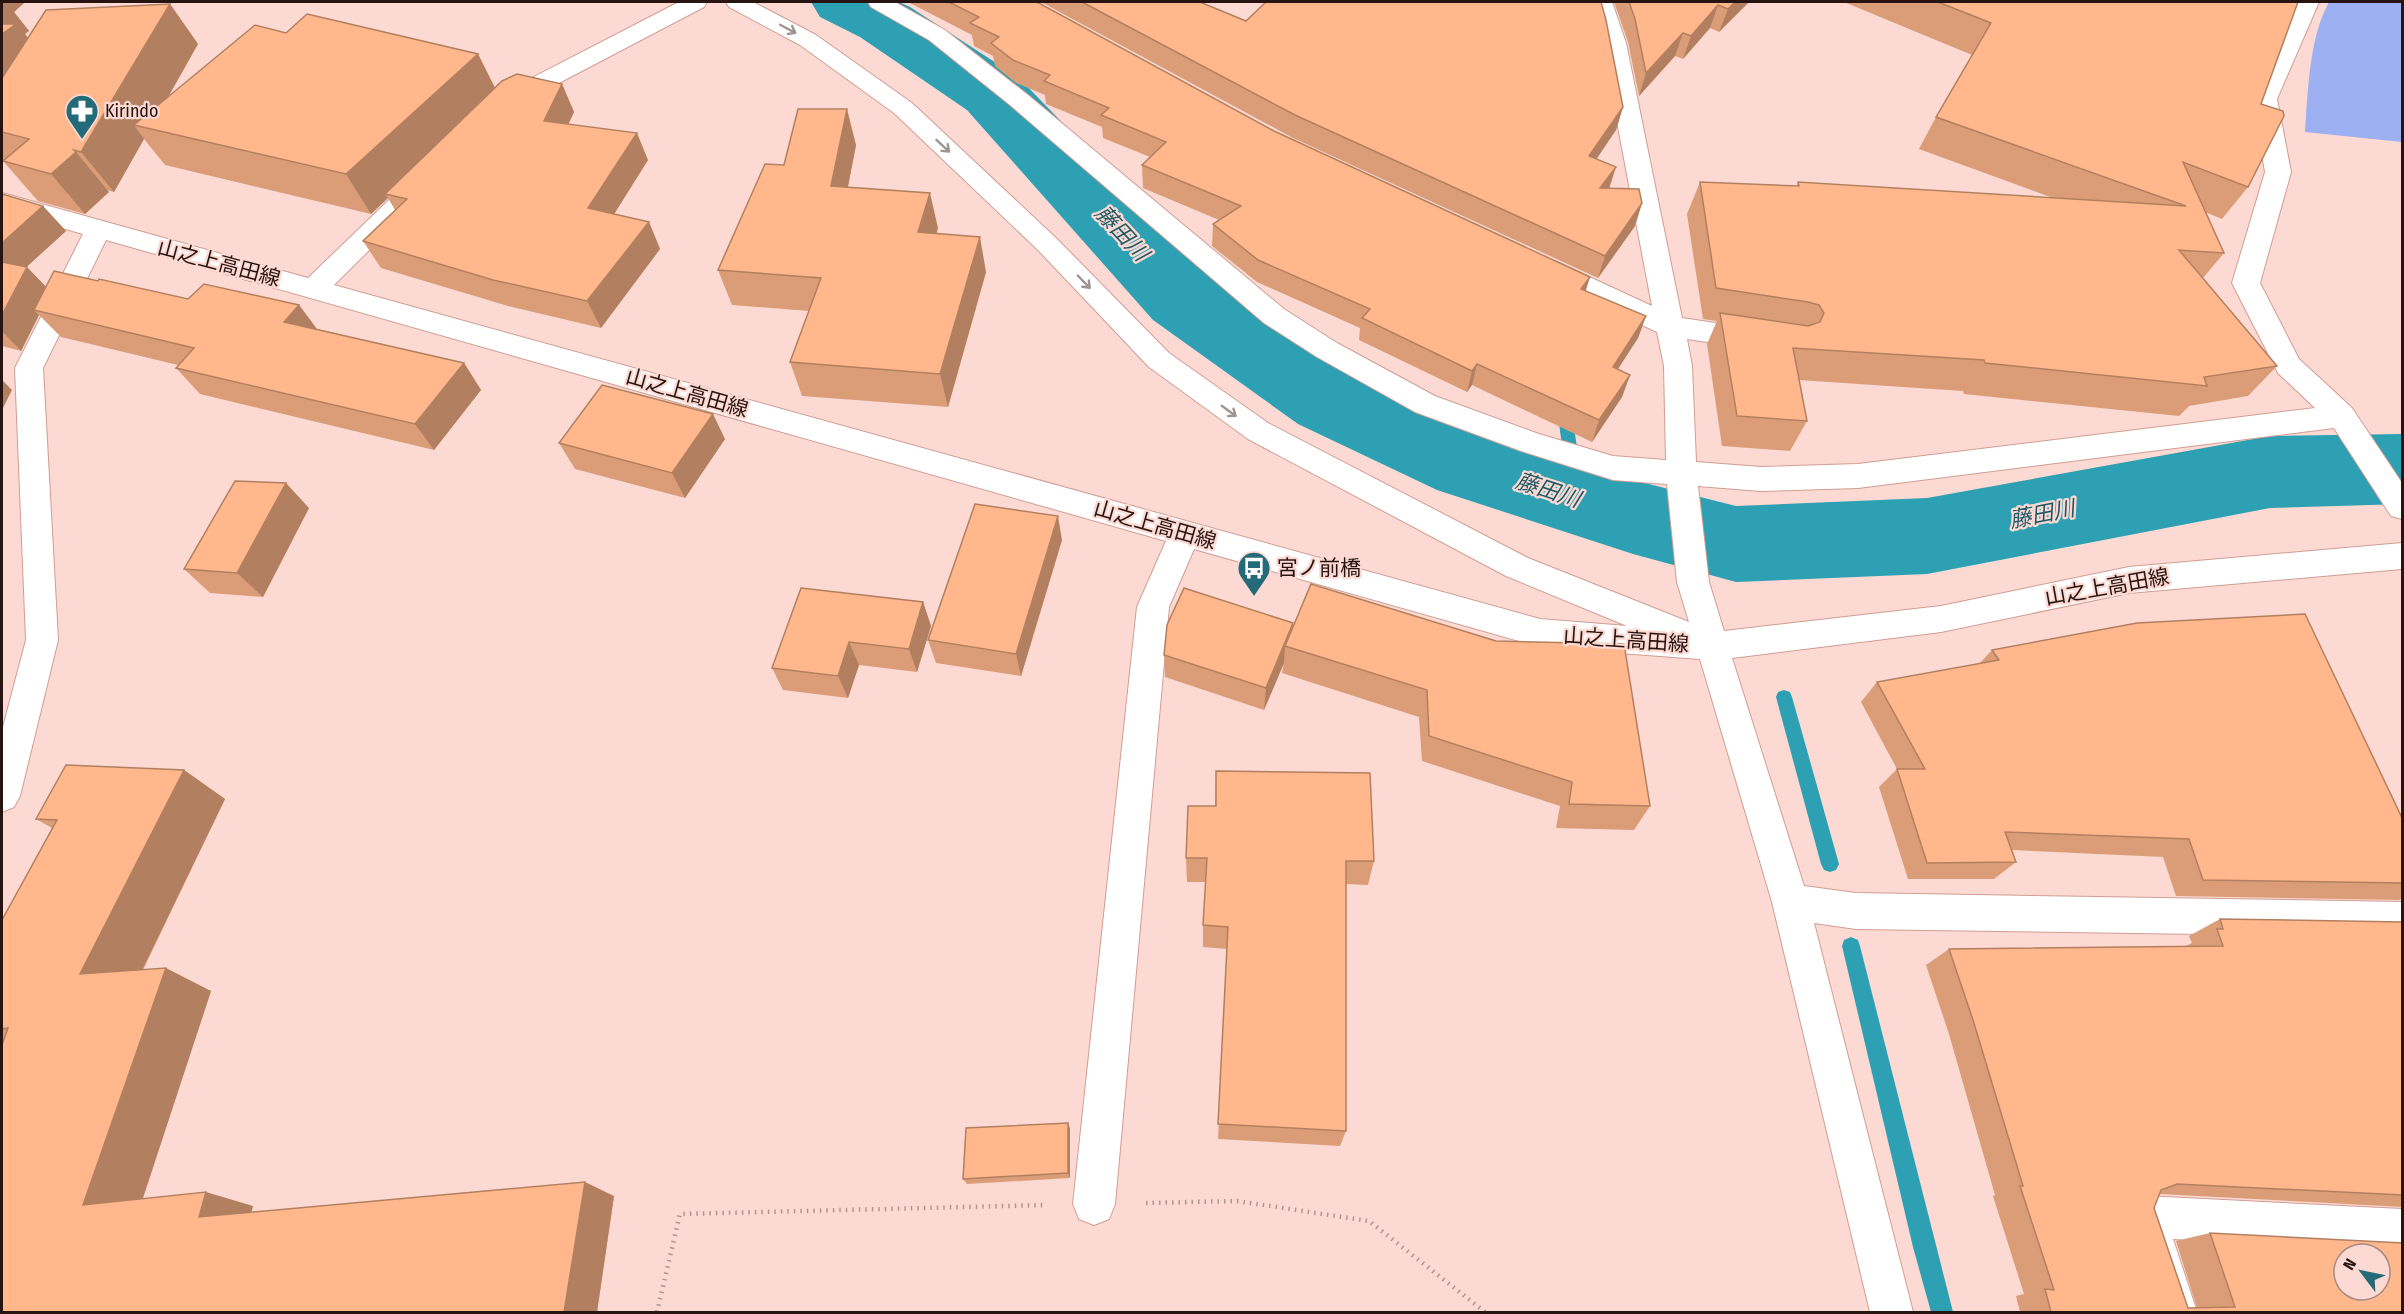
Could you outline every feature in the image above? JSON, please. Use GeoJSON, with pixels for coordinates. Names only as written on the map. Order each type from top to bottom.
{"type":"FeatureCollection","features":[{"type":"Feature","properties":{"kind":"street"},"geometry":{"type":"LineString","coordinates":[[488,118],[505,102],[696,2]]}},
{"type":"Feature","properties":{"kind":"street"},"geometry":{"type":"LineString","coordinates":[[737,2],[808,40],[903,108],[1047,244],[1159,360],[1258,431],[1517,567],[1713,646]]}},
{"type":"Feature","properties":{"kind":"street"},"geometry":{"type":"LineString","coordinates":[[879,2],[937,35],[1019,99],[1274,316],[1328,350],[1425,404],[1531,443],[1613,468],[1681,476],[1761,479],[1858,476],[2346,422]]}},
{"type":"Feature","properties":{"kind":"street"},"geometry":{"type":"LineString","coordinates":[[1601,2],[1614,43],[1678,366],[1681,476],[1693,582],[1790,902],[1891,1312]]}},
{"type":"Feature","properties":{"kind":"street"},"geometry":{"type":"LineString","coordinates":[[2308,2],[2265,99],[2278,172],[2246,283],[2288,366],[2346,422],[2403,507]]}},
{"type":"Feature","properties":{"kind":"street"},"geometry":{"type":"LineString","coordinates":[[314,289],[439,167]]}},
{"type":"Feature","properties":{"kind":"street","name":"山之上高田線"},"geometry":{"type":"LineString","coordinates":[[2,202],[1540,633],[1713,646],[1941,619],[2129,580],[2403,556]]}},
{"type":"Feature","properties":{"kind":"street"},"geometry":{"type":"LineString","coordinates":[[2,796],[42,640],[16,386],[29,368],[98,229]]}},
{"type":"Feature","properties":{"kind":"street"},"geometry":{"type":"LineString","coordinates":[[1530,261],[1670,326],[1781,343]]}},
{"type":"Feature","properties":{"kind":"street"},"geometry":{"type":"LineString","coordinates":[[1094,1204],[1153,607],[1185,533]]}},
{"type":"Feature","properties":{"kind":"street"},"geometry":{"type":"LineString","coordinates":[[1790,902],[1856,911],[2403,920]]}},
{"type":"Feature","properties":{"kind":"street"},"geometry":{"type":"LineString","coordinates":[[2175,1312],[2145,1217],[2403,1230]]}},
{"type":"Feature","properties":{"kind":"shaded area"},"geometry":{"type":"Polygon","coordinates":[[[2329,2],[2402,2],[2402,142],[2305,132],[2313,48],[2322,16],[2329,2]]]}},
{"type":"Feature","properties":{"kind":"building"},"geometry":{"type":"Polygon","coordinates":[[[949,2],[1037,2],[1274,131],[1590,277],[1581,289],[1646,316],[1613,367],[1630,375],[1599,420],[1477,364],[1472,371],[1362,318],[1370,309],[1258,260],[1213,224],[1241,206],[1142,165],[1166,142],[1101,115],[1109,108],[1044,81],[1050,75],[1013,60],[991,43],[999,37],[970,23],[979,17],[949,2]]]}},
{"type":"Feature","properties":{"kind":"building"},"geometry":{"type":"Polygon","coordinates":[[[1082,2],[1200,2],[1246,21],[1266,2],[1601,2],[1623,107],[1589,156],[1616,167],[1600,188],[1639,189],[1642,203],[1605,256],[1295,115],[1082,2]]]}},
{"type":"Feature","properties":{"kind":"building"},"geometry":{"type":"Polygon","coordinates":[[[1629,2],[1735,2],[1728,9],[1718,5],[1691,36],[1683,33],[1646,73],[1635,19],[1629,2]]]}},
{"type":"Feature","properties":{"kind":"building"},"geometry":{"type":"Polygon","coordinates":[[[1938,2],[2298,2],[2261,104],[2283,111],[2284,116],[2248,187],[2183,162],[2224,253],[2179,250],[2277,366],[2204,377],[2207,386],[1985,363],[1984,360],[1793,348],[1807,421],[1737,416],[1720,313],[1808,326],[1820,322],[1824,313],[1819,305],[1808,302],[1716,288],[1700,182],[1799,186],[1798,182],[2186,206],[1936,117],[1991,23],[1938,2]]]}},
{"type":"Feature","properties":{"kind":"building"},"geometry":{"type":"Polygon","coordinates":[[[170,4],[81,152],[74,150],[76,152],[51,174],[3,161],[29,139],[2,132],[2,78],[46,10],[170,4]]]}},
{"type":"Feature","properties":{"kind":"building"},"geometry":{"type":"Polygon","coordinates":[[[307,14],[478,54],[346,174],[134,125],[255,25],[286,33],[307,14]]]}},
{"type":"Feature","properties":{"kind":"building"},"geometry":{"type":"Polygon","coordinates":[[[2,24],[16,24],[2,34],[2,24]]]}},
{"type":"Feature","properties":{"kind":"building"},"geometry":{"type":"Polygon","coordinates":[[[517,74],[562,84],[544,121],[637,133],[588,208],[649,222],[587,301],[493,280],[363,241],[407,199],[385,194],[502,81],[517,74]]]}},
{"type":"Feature","properties":{"kind":"building"},"geometry":{"type":"Polygon","coordinates":[[[798,109],[847,109],[831,186],[930,193],[918,232],[980,237],[940,374],[790,362],[821,278],[718,270],[765,164],[784,165],[798,109]]]}},
{"type":"Feature","properties":{"kind":"building"},"geometry":{"type":"Polygon","coordinates":[[[2,194],[43,206],[2,243],[2,194]]]}},
{"type":"Feature","properties":{"kind":"building"},"geometry":{"type":"Polygon","coordinates":[[[2,262],[27,267],[2,315],[2,262]]]}},
{"type":"Feature","properties":{"kind":"building"},"geometry":{"type":"Polygon","coordinates":[[[54,271],[188,299],[204,284],[299,305],[284,322],[464,363],[415,424],[176,368],[194,348],[34,310],[54,271]]]}},
{"type":"Feature","properties":{"kind":"building"},"geometry":{"type":"Polygon","coordinates":[[[602,385],[713,414],[672,473],[559,443],[602,385]]]}},
{"type":"Feature","properties":{"kind":"building"},"geometry":{"type":"Polygon","coordinates":[[[235,481],[286,483],[237,573],[184,569],[235,481]]]}},
{"type":"Feature","properties":{"kind":"building"},"geometry":{"type":"Polygon","coordinates":[[[975,504],[1058,516],[1016,654],[928,640],[975,504]]]}},
{"type":"Feature","properties":{"kind":"building"},"geometry":{"type":"Polygon","coordinates":[[[1311,584],[1496,641],[1624,644],[1650,806],[1569,804],[1572,782],[1429,736],[1427,690],[1285,646],[1311,584]]]}},
{"type":"Feature","properties":{"kind":"building"},"geometry":{"type":"Polygon","coordinates":[[[801,588],[923,602],[909,649],[849,642],[838,676],[772,668],[801,588]]]}},
{"type":"Feature","properties":{"kind":"building"},"geometry":{"type":"Polygon","coordinates":[[[1184,588],[1293,623],[1266,688],[1164,655],[1167,625],[1184,588]]]}},
{"type":"Feature","properties":{"kind":"building"},"geometry":{"type":"Polygon","coordinates":[[[2305,614],[2403,820],[2403,883],[2203,880],[2189,839],[2005,832],[2016,862],[1927,863],[1897,769],[1925,769],[1877,682],[1999,660],[1992,650],[2137,623],[2305,614]]]}},
{"type":"Feature","properties":{"kind":"building"},"geometry":{"type":"Polygon","coordinates":[[[66,765],[184,770],[80,974],[166,968],[83,1205],[206,1192],[199,1217],[585,1182],[564,1312],[2,1312],[2,1045],[8,1028],[2,1029],[2,920],[57,820],[36,819],[66,765]]]}},
{"type":"Feature","properties":{"kind":"building"},"geometry":{"type":"Polygon","coordinates":[[[1216,771],[1370,773],[1374,861],[1346,861],[1346,1131],[1218,1124],[1228,927],[1203,925],[1207,858],[1186,858],[1188,806],[1216,806],[1216,771]]]}},
{"type":"Feature","properties":{"kind":"building"},"geometry":{"type":"Polygon","coordinates":[[[2220,919],[2403,922],[2403,1195],[2177,1184],[2161,1190],[2154,1208],[2188,1308],[2235,1307],[2210,1233],[2384,1242],[2332,1242],[2332,1302],[2392,1302],[2392,1242],[2403,1243],[2403,1312],[2051,1312],[2045,1289],[2054,1290],[2020,1186],[2023,1186],[1973,1020],[1949,949],[2223,946],[2217,929],[2223,929],[2220,919]]]}},
{"type":"Feature","properties":{"kind":"building"},"geometry":{"type":"Polygon","coordinates":[[[1068,1123],[1068,1173],[963,1179],[966,1128],[1068,1123]]]}},
{"type":"Feature","properties":{"kind":"waterway","name":"藤田川"},"geometry":{"type":"LineString","coordinates":[[845,2],[885,22],[993,94],[1183,299],[1329,401],[1469,465],[1633,517],[1736,544],[1927,536],[2270,472],[2402,469]]}},
{"type":"Feature","properties":{"kind":"waterway"},"geometry":{"type":"LineString","coordinates":[[1564,408],[1577,499]]}},
{"type":"Feature","properties":{"kind":"waterway"},"geometry":{"type":"LineString","coordinates":[[1784,697],[1830,864]]}},
{"type":"Feature","properties":{"kind":"waterway"},"geometry":{"type":"LineString","coordinates":[[1851,946],[1942,1312]]}},
{"type":"Feature","properties":{"kind":"place","name":"Kirindo"},"geometry":{"type":"Point","coordinates":[82,140]}},
{"type":"Feature","properties":{"kind":"place","name":"宮ノ前橋"},"geometry":{"type":"Point","coordinates":[1254,597]}}]}
